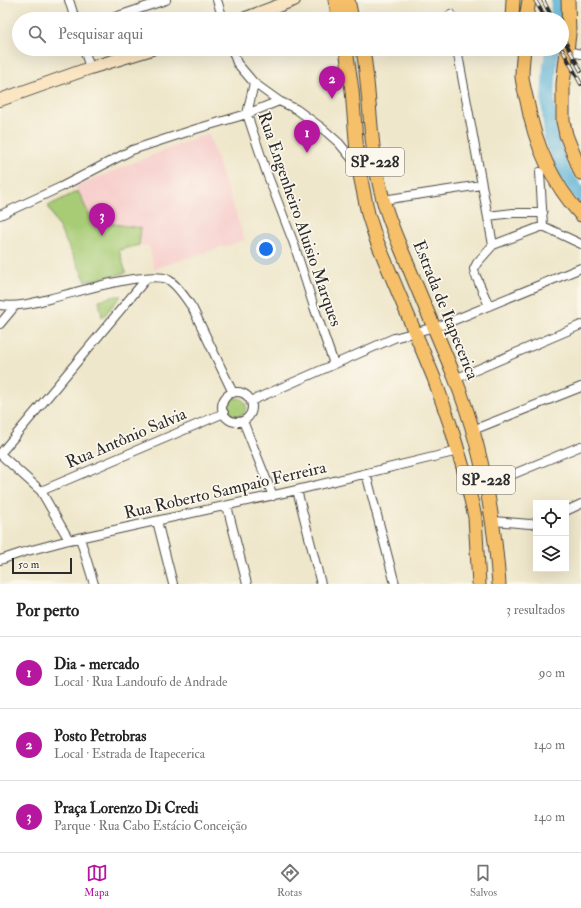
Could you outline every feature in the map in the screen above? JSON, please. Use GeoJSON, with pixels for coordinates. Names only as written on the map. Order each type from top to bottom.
{"type":"FeatureCollection","features":[{"type":"Feature","properties":{"kind":"main road"},"geometry":{"type":"LineString","coordinates":[[335,0],[338,12]]}},
{"type":"Feature","properties":{"kind":"main road"},"geometry":{"type":"LineString","coordinates":[[348,0],[351,12]]}},
{"type":"Feature","properties":{"kind":"main road"},"geometry":{"type":"LineString","coordinates":[[355,0],[357,12]]}},
{"type":"Feature","properties":{"kind":"main road"},"geometry":{"type":"LineString","coordinates":[[527,12],[529,0]]}},
{"type":"Feature","properties":{"kind":"main road"},"geometry":{"type":"LineString","coordinates":[[568,0],[568,12]]}},
{"type":"Feature","properties":{"kind":"main road","name":"SP-228"},"geometry":{"type":"LineString","coordinates":[[347,56],[352,90],[358,165],[368,214],[376,239],[434,378],[458,450],[465,474],[474,517],[479,584]]}},
{"type":"Feature","properties":{"kind":"main road"},"geometry":{"type":"LineString","coordinates":[[361,56],[367,73]]}},
{"type":"Feature","properties":{"kind":"main road","name":"Estrada de Itapecerica"},"geometry":{"type":"LineString","coordinates":[[364,56],[378,180],[383,200],[433,328],[455,379],[473,430],[487,485],[493,521],[499,584]]}},
{"type":"Feature","properties":{"kind":"main road"},"geometry":{"type":"LineString","coordinates":[[517,56],[531,123],[542,154],[559,188],[567,200],[581,215]]}},
{"type":"Feature","properties":{"kind":"main road"},"geometry":{"type":"LineString","coordinates":[[522,77],[524,56]]}},
{"type":"Feature","properties":{"kind":"main road"},"geometry":{"type":"LineString","coordinates":[[566,56],[563,90],[563,121],[566,135],[581,173]]}},
{"type":"Feature","properties":{"kind":"main road"},"geometry":{"type":"LineString","coordinates":[[476,537],[484,559],[488,584]]}},
{"type":"Feature","properties":{"kind":"street"},"geometry":{"type":"LineString","coordinates":[[68,0],[72,12]]}},
{"type":"Feature","properties":{"kind":"street"},"geometry":{"type":"LineString","coordinates":[[130,12],[166,0]]}},
{"type":"Feature","properties":{"kind":"street"},"geometry":{"type":"LineString","coordinates":[[217,0],[221,12]]}},
{"type":"Feature","properties":{"kind":"street"},"geometry":{"type":"LineString","coordinates":[[262,12],[294,0]]}},
{"type":"Feature","properties":{"kind":"street"},"geometry":{"type":"LineString","coordinates":[[569,51],[581,54]]}},
{"type":"Feature","properties":{"kind":"street"},"geometry":{"type":"LineString","coordinates":[[86,56],[90,68]]}},
{"type":"Feature","properties":{"kind":"street"},"geometry":{"type":"LineString","coordinates":[[0,100],[90,68],[129,56]]}},
{"type":"Feature","properties":{"kind":"street"},"geometry":{"type":"LineString","coordinates":[[234,56],[237,63],[254,83],[279,100],[306,115],[339,143],[358,165]]}},
{"type":"Feature","properties":{"kind":"street"},"geometry":{"type":"LineString","coordinates":[[458,56],[493,245]]}},
{"type":"Feature","properties":{"kind":"street","name":"Rua Engenheiro Aluisio Marques"},"geometry":{"type":"LineString","coordinates":[[254,83],[246,114],[294,244],[334,364]]}},
{"type":"Feature","properties":{"kind":"street"},"geometry":{"type":"LineString","coordinates":[[0,215],[61,187],[132,150],[246,114],[279,100]]}},
{"type":"Feature","properties":{"kind":"street"},"geometry":{"type":"LineString","coordinates":[[339,143],[356,139]]}},
{"type":"Feature","properties":{"kind":"street"},"geometry":{"type":"LineString","coordinates":[[540,172],[543,226]]}},
{"type":"Feature","properties":{"kind":"street"},"geometry":{"type":"LineString","coordinates":[[383,200],[481,185]]}},
{"type":"Feature","properties":{"kind":"street"},"geometry":{"type":"LineString","coordinates":[[488,216],[513,213],[543,213]]}},
{"type":"Feature","properties":{"kind":"street"},"geometry":{"type":"LineString","coordinates":[[489,306],[475,274],[474,268],[493,245],[543,226],[581,244]]}},
{"type":"Feature","properties":{"kind":"street"},"geometry":{"type":"LineString","coordinates":[[251,401],[394,338],[433,328],[581,268]]}},
{"type":"Feature","properties":{"kind":"street"},"geometry":{"type":"LineString","coordinates":[[69,540],[41,491],[0,454],[147,278]]}},
{"type":"Feature","properties":{"kind":"street"},"geometry":{"type":"LineString","coordinates":[[0,305],[15,306],[122,280],[147,278],[167,279],[174,284],[193,309],[233,393]]}},
{"type":"Feature","properties":{"kind":"street"},"geometry":{"type":"LineString","coordinates":[[122,280],[132,285],[130,298]]}},
{"type":"Feature","properties":{"kind":"street"},"geometry":{"type":"LineString","coordinates":[[0,324],[15,306]]}},
{"type":"Feature","properties":{"kind":"street"},"geometry":{"type":"LineString","coordinates":[[455,379],[581,325]]}},
{"type":"Feature","properties":{"kind":"street"},"geometry":{"type":"LineString","coordinates":[[473,430],[581,387]]}},
{"type":"Feature","properties":{"kind":"street"},"geometry":{"type":"LineString","coordinates":[[233,393],[243,393],[251,401],[251,414],[243,421],[232,421],[224,413],[223,403],[227,396],[233,393]]}},
{"type":"Feature","properties":{"kind":"street","name":"Rua Antônio Salvia"},"geometry":{"type":"LineString","coordinates":[[41,491],[224,413]]}},
{"type":"Feature","properties":{"kind":"street"},"geometry":{"type":"LineString","coordinates":[[243,421],[273,496]]}},
{"type":"Feature","properties":{"kind":"street"},"geometry":{"type":"LineString","coordinates":[[487,485],[581,446]]}},
{"type":"Feature","properties":{"kind":"street","name":"Rua Roberto Sampaio Ferreira"},"geometry":{"type":"LineString","coordinates":[[0,560],[69,540],[273,496],[458,450]]}},
{"type":"Feature","properties":{"kind":"street"},"geometry":{"type":"LineString","coordinates":[[366,473],[395,584]]}},
{"type":"Feature","properties":{"kind":"street"},"geometry":{"type":"LineString","coordinates":[[297,490],[321,584]]}},
{"type":"Feature","properties":{"kind":"street"},"geometry":{"type":"LineString","coordinates":[[569,510],[581,504]]}},
{"type":"Feature","properties":{"kind":"street"},"geometry":{"type":"LineString","coordinates":[[227,506],[247,584]]}},
{"type":"Feature","properties":{"kind":"street"},"geometry":{"type":"LineString","coordinates":[[156,521],[173,584]]}},
{"type":"Feature","properties":{"kind":"street"},"geometry":{"type":"LineString","coordinates":[[493,521],[533,524]]}},
{"type":"Feature","properties":{"kind":"street"},"geometry":{"type":"LineString","coordinates":[[80,538],[94,584]]}},
{"type":"Feature","properties":{"kind":"shaded area"},"geometry":{"type":"Polygon","coordinates":[[[208,133],[245,240],[154,269],[149,246],[139,245],[141,228],[92,221],[75,186],[208,133]]]}},
{"type":"Feature","properties":{"kind":"green space"},"geometry":{"type":"Polygon","coordinates":[[[78,191],[92,221],[107,214],[113,224],[141,228],[139,245],[119,250],[126,273],[86,281],[48,206],[78,191]]]}},
{"type":"Feature","properties":{"kind":"green space"},"geometry":{"type":"Polygon","coordinates":[[[121,296],[102,318],[99,300],[121,296]]]}},
{"type":"Feature","properties":{"kind":"green space"},"geometry":{"type":"Polygon","coordinates":[[[237,398],[243,401],[246,407],[243,413],[237,416],[231,413],[228,407],[231,401],[237,398]]]}},
{"type":"Feature","properties":{"kind":"waterway"},"geometry":{"type":"LineString","coordinates":[[557,12],[558,0]]}},
{"type":"Feature","properties":{"kind":"waterway"},"geometry":{"type":"LineString","coordinates":[[551,56],[548,100],[551,138],[564,173],[581,196]]}},
{"type":"Feature","properties":{"kind":"railway"},"geometry":{"type":"LineString","coordinates":[[535,0],[542,12]]}},
{"type":"Feature","properties":{"kind":"railway"},"geometry":{"type":"LineString","coordinates":[[543,0],[549,12]]}},
{"type":"Feature","properties":{"kind":"railway"},"geometry":{"type":"LineString","coordinates":[[569,49],[581,71]]}},
{"type":"Feature","properties":{"kind":"railway"},"geometry":{"type":"LineString","coordinates":[[566,56],[581,84]]}},
{"type":"Feature","properties":{"kind":"place","name":"Posto Petrobras"},"geometry":{"type":"Point","coordinates":[332,99]}},
{"type":"Feature","properties":{"kind":"place","name":"Dia - mercado"},"geometry":{"type":"Point","coordinates":[307,153]}},
{"type":"Feature","properties":{"kind":"place","name":"Praça Lorenzo Di Credi"},"geometry":{"type":"Point","coordinates":[102,236]}}]}
